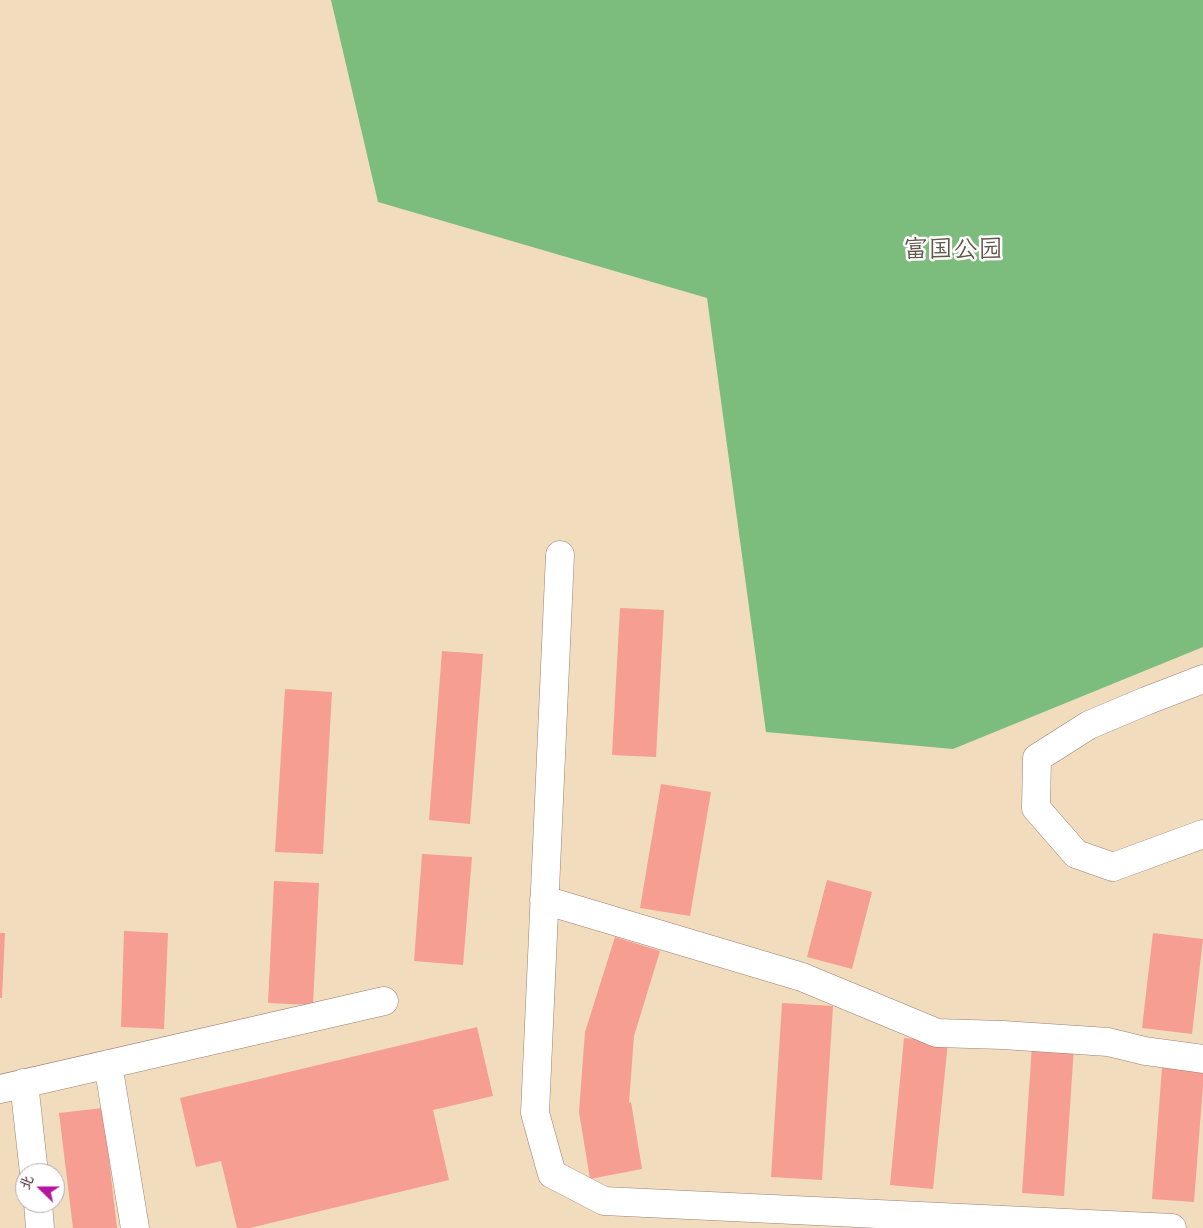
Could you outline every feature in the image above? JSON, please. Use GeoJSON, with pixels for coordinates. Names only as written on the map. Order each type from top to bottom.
{"type":"FeatureCollection","features":[{"type":"Feature","properties":{"kind":"street"},"geometry":{"type":"LineString","coordinates":[[560,555],[535,1113],[552,1174],[604,1200],[1172,1228]]}},
{"type":"Feature","properties":{"kind":"street"},"geometry":{"type":"LineString","coordinates":[[1203,679],[1146,700],[1089,725],[1037,758],[1036,808],[1076,854],[1113,867],[1203,834]]}},
{"type":"Feature","properties":{"kind":"street"},"geometry":{"type":"LineString","coordinates":[[544,900],[802,977],[937,1033],[1108,1042],[1145,1051],[1203,1059]]}},
{"type":"Feature","properties":{"kind":"street"},"geometry":{"type":"LineString","coordinates":[[31,1163],[12,1086],[384,1001]]}},
{"type":"Feature","properties":{"kind":"street"},"geometry":{"type":"LineString","coordinates":[[108,1064],[135,1228]]}},
{"type":"Feature","properties":{"kind":"street"},"geometry":{"type":"LineString","coordinates":[[39,1213],[40,1228]]}},
{"type":"Feature","properties":{"kind":"green space","name":"富国公园"},"geometry":{"type":"Polygon","coordinates":[[[331,0],[1203,0],[1203,647],[953,749],[766,732],[707,298],[378,202],[331,0]]]}},
{"type":"Feature","properties":{"kind":"building"},"geometry":{"type":"Polygon","coordinates":[[[620,608],[664,610],[656,757],[612,755],[620,608]]]}},
{"type":"Feature","properties":{"kind":"building"},"geometry":{"type":"Polygon","coordinates":[[[442,651],[483,654],[470,824],[429,820],[442,651]]]}},
{"type":"Feature","properties":{"kind":"building"},"geometry":{"type":"Polygon","coordinates":[[[285,689],[332,692],[323,854],[275,852],[285,689]]]}},
{"type":"Feature","properties":{"kind":"building"},"geometry":{"type":"Polygon","coordinates":[[[661,784],[711,792],[690,916],[640,908],[661,784]]]}},
{"type":"Feature","properties":{"kind":"building"},"geometry":{"type":"Polygon","coordinates":[[[422,854],[472,857],[463,965],[414,961],[422,854]]]}},
{"type":"Feature","properties":{"kind":"building"},"geometry":{"type":"Polygon","coordinates":[[[827,880],[872,892],[852,969],[807,957],[827,880]]]}},
{"type":"Feature","properties":{"kind":"building"},"geometry":{"type":"Polygon","coordinates":[[[274,881],[319,883],[313,1005],[268,1003],[274,881]]]}},
{"type":"Feature","properties":{"kind":"building"},"geometry":{"type":"Polygon","coordinates":[[[124,931],[168,933],[164,1029],[121,1027],[124,931]]]}},
{"type":"Feature","properties":{"kind":"building"},"geometry":{"type":"Polygon","coordinates":[[[0,933],[5,933],[2,998],[0,998],[0,933]]]}},
{"type":"Feature","properties":{"kind":"building"},"geometry":{"type":"Polygon","coordinates":[[[1153,933],[1203,939],[1192,1034],[1142,1028],[1153,933]]]}},
{"type":"Feature","properties":{"kind":"building"},"geometry":{"type":"Polygon","coordinates":[[[615,937],[660,951],[634,1036],[629,1103],[631,1102],[642,1169],[590,1179],[579,1112],[585,1032],[615,937]]]}},
{"type":"Feature","properties":{"kind":"building"},"geometry":{"type":"Polygon","coordinates":[[[782,1003],[833,1006],[822,1180],[771,1177],[782,1003]]]}},
{"type":"Feature","properties":{"kind":"building"},"geometry":{"type":"Polygon","coordinates":[[[477,1027],[493,1096],[433,1110],[449,1180],[250,1228],[237,1228],[221,1161],[196,1167],[180,1098],[477,1027]]]}},
{"type":"Feature","properties":{"kind":"building"},"geometry":{"type":"Polygon","coordinates":[[[904,1038],[948,1042],[933,1189],[890,1185],[904,1038]]]}},
{"type":"Feature","properties":{"kind":"building"},"geometry":{"type":"Polygon","coordinates":[[[1032,1045],[1074,1047],[1064,1196],[1022,1193],[1032,1045]]]}},
{"type":"Feature","properties":{"kind":"building"},"geometry":{"type":"Polygon","coordinates":[[[1162,1068],[1203,1070],[1194,1202],[1152,1199],[1162,1068]]]}},
{"type":"Feature","properties":{"kind":"building"},"geometry":{"type":"Polygon","coordinates":[[[103,1108],[117,1228],[73,1228],[59,1113],[103,1108]]]}}]}
